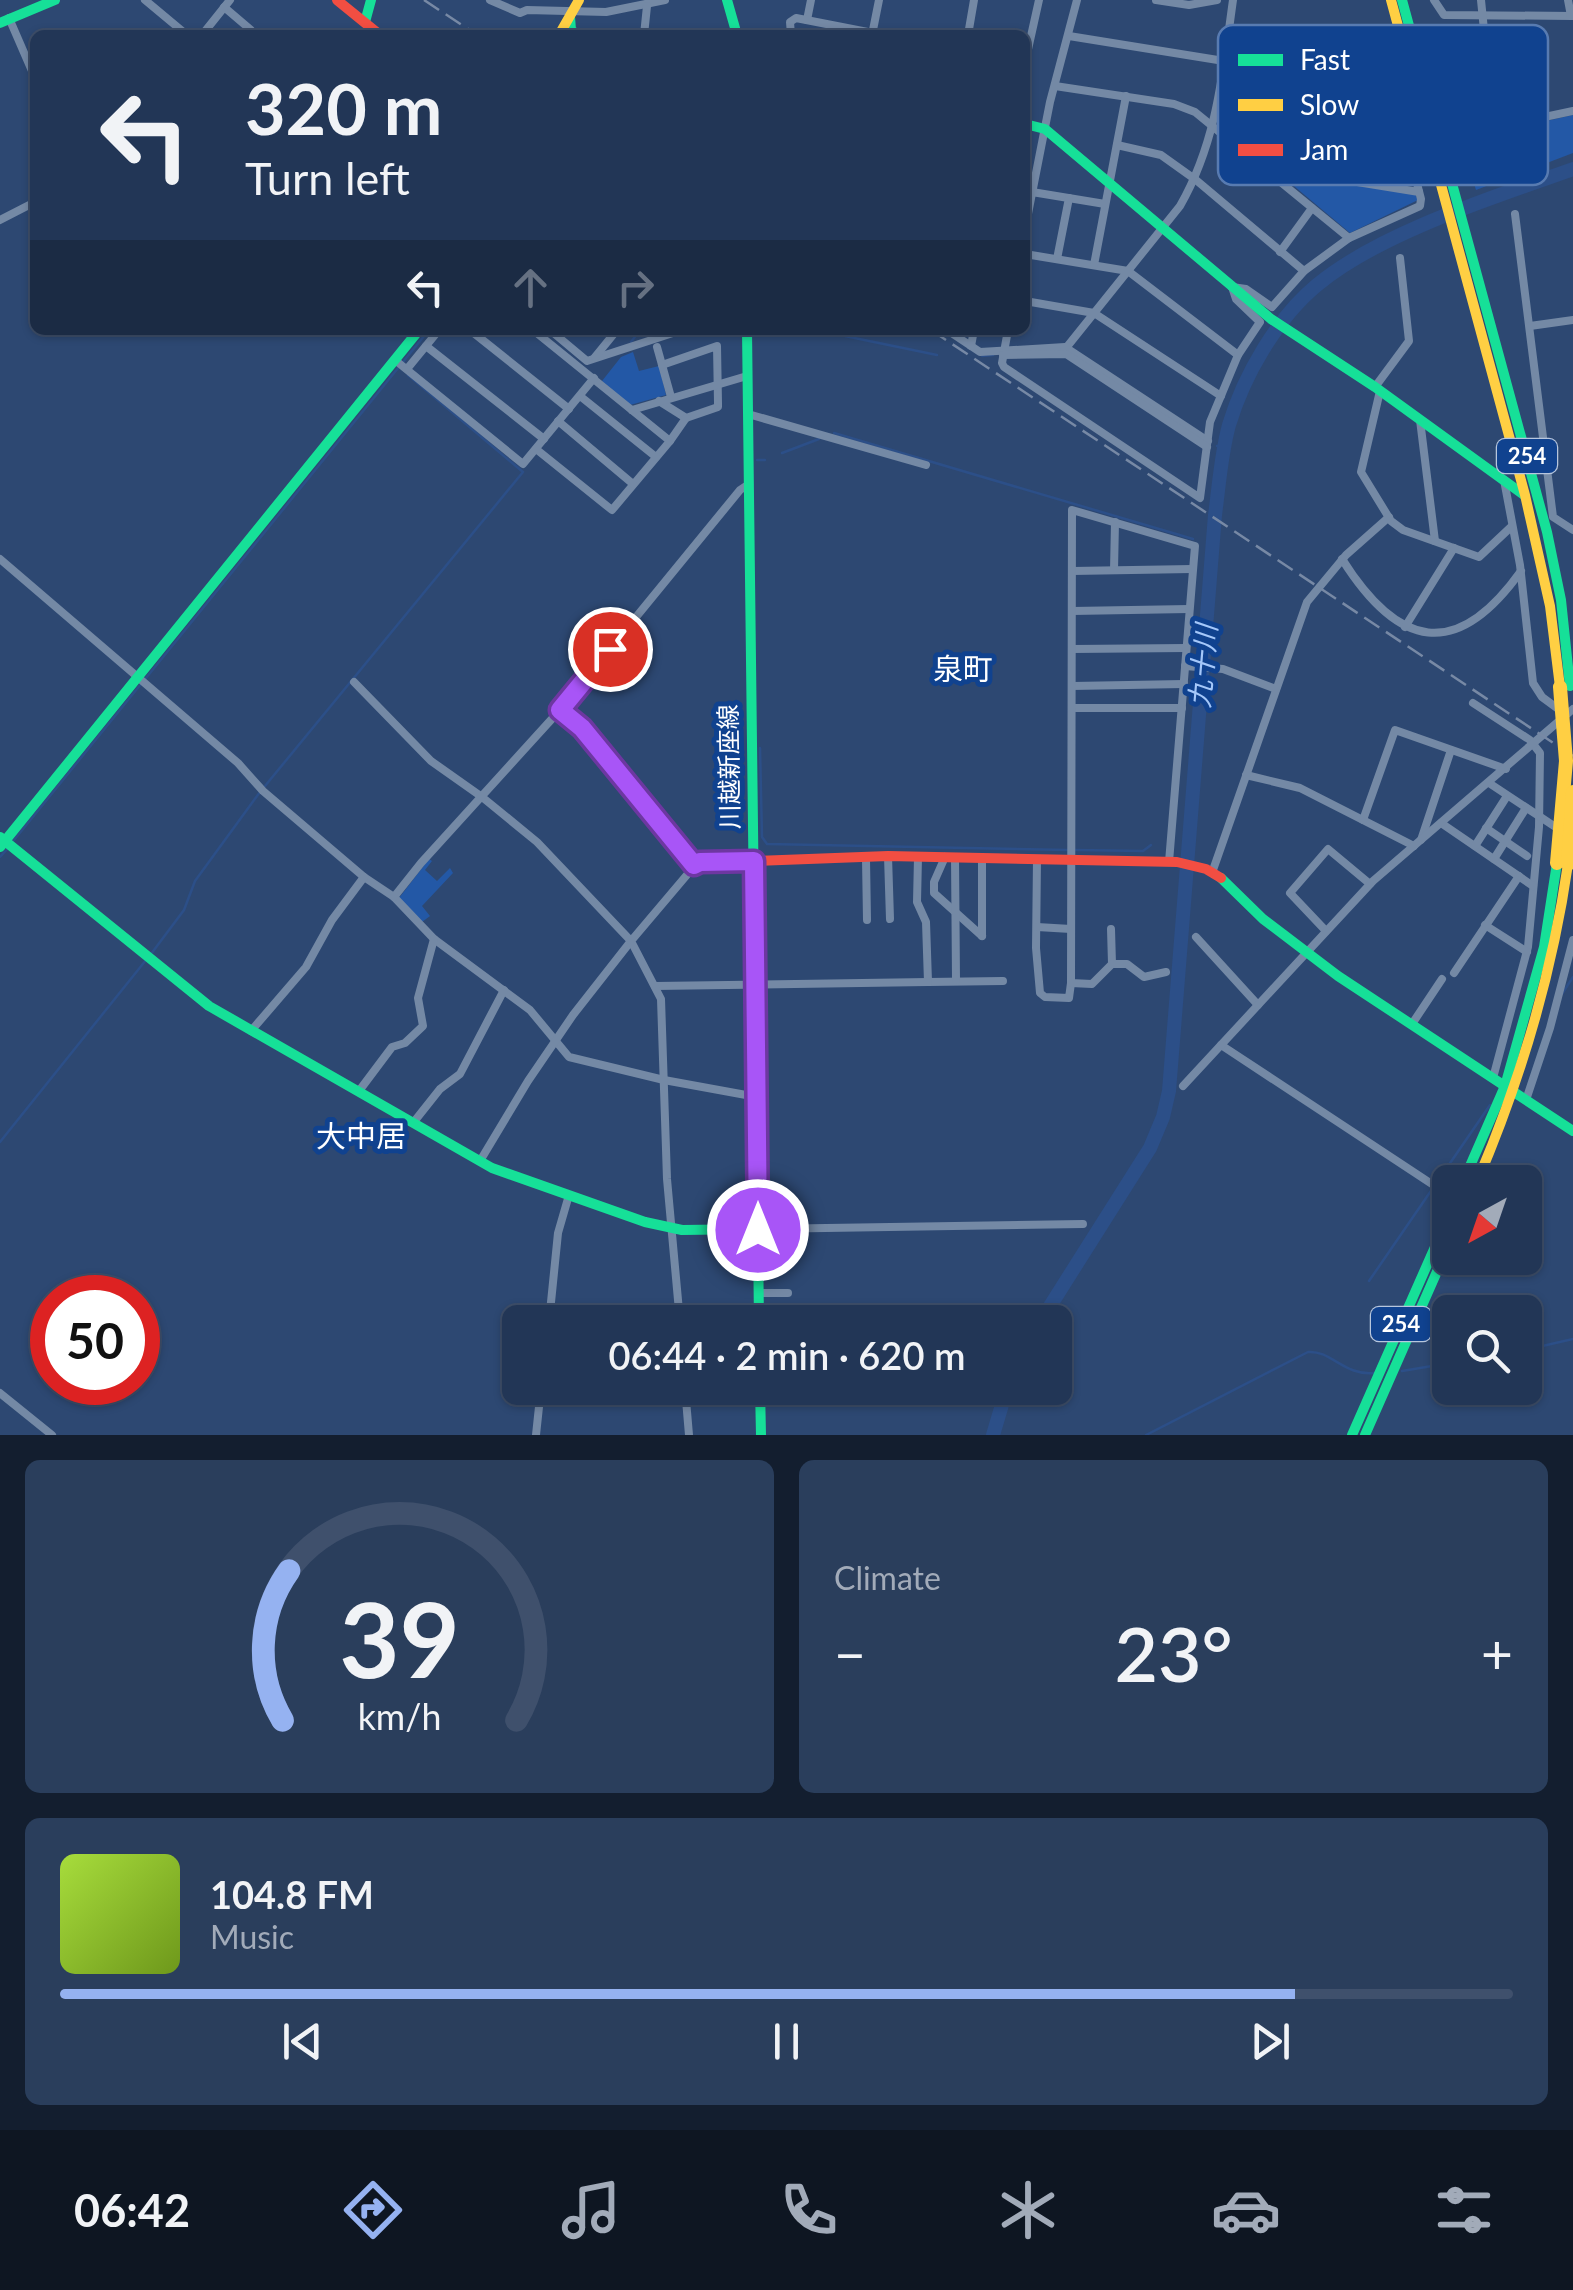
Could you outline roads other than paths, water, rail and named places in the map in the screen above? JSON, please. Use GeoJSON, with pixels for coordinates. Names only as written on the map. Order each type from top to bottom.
{"type":"FeatureCollection","features":[{"type":"Feature","properties":{"kind":"main road"},"geometry":{"type":"LineString","coordinates":[[4,20],[55,0]]}},
{"type":"Feature","properties":{"kind":"main road"},"geometry":{"type":"LineString","coordinates":[[336,0],[363,29]]}},
{"type":"Feature","properties":{"kind":"main road"},"geometry":{"type":"LineString","coordinates":[[363,29],[371,0]]}},
{"type":"Feature","properties":{"kind":"main road"},"geometry":{"type":"LineString","coordinates":[[727,0],[736,30]]}},
{"type":"Feature","properties":{"kind":"main road","name":"254"},"geometry":{"type":"LineString","coordinates":[[1391,0],[1398,25]]}},
{"type":"Feature","properties":{"kind":"main road","name":"254"},"geometry":{"type":"LineString","coordinates":[[1402,0],[1408,25]]}},
{"type":"Feature","properties":{"kind":"main road"},"geometry":{"type":"LineString","coordinates":[[1030,126],[1045,130],[1271,319],[1377,389],[1539,506]]}},
{"type":"Feature","properties":{"kind":"main road","name":"254"},"geometry":{"type":"LineString","coordinates":[[1446,185],[1449,194]]}},
{"type":"Feature","properties":{"kind":"main road","name":"254"},"geometry":{"type":"LineString","coordinates":[[1447,185],[1525,495],[1550,606],[1573,739]]}},
{"type":"Feature","properties":{"kind":"main road","name":"254"},"geometry":{"type":"LineString","coordinates":[[1459,232],[1539,506],[1561,600],[1566,761],[1562,864]]}},
{"type":"Feature","properties":{"kind":"main road"},"geometry":{"type":"LineString","coordinates":[[416,335],[401,364],[2,841],[194,994],[480,1161],[645,1222],[672,1228],[758,1230]]}},
{"type":"Feature","properties":{"kind":"main road","name":"川越新座線"},"geometry":{"type":"LineString","coordinates":[[747,335],[759,1305]]}},
{"type":"Feature","properties":{"kind":"main road","name":"254"},"geometry":{"type":"LineString","coordinates":[[1483,1165],[1510,1089],[1562,864],[1573,792]]}},
{"type":"Feature","properties":{"kind":"main road"},"geometry":{"type":"LineString","coordinates":[[754,861],[888,856],[1173,862],[1206,868],[1231,884],[1254,912],[1304,954],[1573,1131]]}},
{"type":"Feature","properties":{"kind":"main road","name":"254"},"geometry":{"type":"LineString","coordinates":[[1472,1165],[1510,1089]]}},
{"type":"Feature","properties":{"kind":"main road","name":"254"},"geometry":{"type":"LineString","coordinates":[[1352,1435],[1432,1254]]}},
{"type":"Feature","properties":{"kind":"main road","name":"254"},"geometry":{"type":"LineString","coordinates":[[1365,1435],[1435,1275]]}},
{"type":"Feature","properties":{"kind":"main road"},"geometry":{"type":"LineString","coordinates":[[760,1405],[761,1435]]}},
{"type":"Feature","properties":{"kind":"street"},"geometry":{"type":"LineString","coordinates":[[145,0],[181,30]]}},
{"type":"Feature","properties":{"kind":"street"},"geometry":{"type":"LineString","coordinates":[[481,11],[488,0],[520,13],[527,10],[570,23],[665,0]]}},
{"type":"Feature","properties":{"kind":"street"},"geometry":{"type":"LineString","coordinates":[[807,20],[811,0]]}},
{"type":"Feature","properties":{"kind":"street"},"geometry":{"type":"LineString","coordinates":[[876,30],[880,0]]}},
{"type":"Feature","properties":{"kind":"street"},"geometry":{"type":"LineString","coordinates":[[969,30],[974,0]]}},
{"type":"Feature","properties":{"kind":"street"},"geometry":{"type":"LineString","coordinates":[[1030,40],[1039,0]]}},
{"type":"Feature","properties":{"kind":"street"},"geometry":{"type":"LineString","coordinates":[[1030,203],[1078,0]]}},
{"type":"Feature","properties":{"kind":"street"},"geometry":{"type":"LineString","coordinates":[[1156,0],[1189,5],[1217,0]]}},
{"type":"Feature","properties":{"kind":"street"},"geometry":{"type":"LineString","coordinates":[[1229,25],[1233,0]]}},
{"type":"Feature","properties":{"kind":"street"},"geometry":{"type":"LineString","coordinates":[[1434,0],[1444,15],[1572,16],[1568,0]]}},
{"type":"Feature","properties":{"kind":"street"},"geometry":{"type":"LineString","coordinates":[[1482,0],[1485,25]]}},
{"type":"Feature","properties":{"kind":"street"},"geometry":{"type":"LineString","coordinates":[[206,30],[228,4],[252,30]]}},
{"type":"Feature","properties":{"kind":"street"},"geometry":{"type":"LineString","coordinates":[[645,30],[647,6]]}},
{"type":"Feature","properties":{"kind":"street"},"geometry":{"type":"LineString","coordinates":[[790,30],[790,22],[796,18],[856,30]]}},
{"type":"Feature","properties":{"kind":"street"},"geometry":{"type":"LineString","coordinates":[[4,20],[30,69]]}},
{"type":"Feature","properties":{"kind":"street"},"geometry":{"type":"LineString","coordinates":[[1069,36],[1218,60]]}},
{"type":"Feature","properties":{"kind":"street"},"geometry":{"type":"LineString","coordinates":[[1055,86],[1174,104],[1218,128]]}},
{"type":"Feature","properties":{"kind":"street"},"geometry":{"type":"LineString","coordinates":[[1094,265],[1126,96]]}},
{"type":"Feature","properties":{"kind":"street"},"geometry":{"type":"LineString","coordinates":[[1064,350],[1196,180],[1218,102]]}},
{"type":"Feature","properties":{"kind":"street"},"geometry":{"type":"LineString","coordinates":[[1548,117],[1573,111]]}},
{"type":"Feature","properties":{"kind":"street"},"geometry":{"type":"LineString","coordinates":[[1117,145],[1157,152],[1304,271]]}},
{"type":"Feature","properties":{"kind":"street"},"geometry":{"type":"LineString","coordinates":[[1285,185],[1349,238]]}},
{"type":"Feature","properties":{"kind":"street"},"geometry":{"type":"LineString","coordinates":[[1376,185],[1419,192]]}},
{"type":"Feature","properties":{"kind":"street"},"geometry":{"type":"LineString","coordinates":[[1007,335],[1004,368],[1200,498],[1210,422],[1238,356],[1260,322],[1236,300],[1232,287],[1246,290],[1272,307],[1304,271],[1349,238],[1420,206],[1417,185]]}},
{"type":"Feature","properties":{"kind":"street"},"geometry":{"type":"LineString","coordinates":[[1032,192],[1105,204]]}},
{"type":"Feature","properties":{"kind":"street"},"geometry":{"type":"LineString","coordinates":[[1057,259],[1068,198]]}},
{"type":"Feature","properties":{"kind":"street"},"geometry":{"type":"LineString","coordinates":[[0,220],[30,208]]}},
{"type":"Feature","properties":{"kind":"street"},"geometry":{"type":"LineString","coordinates":[[1280,252],[1312,208]]}},
{"type":"Feature","properties":{"kind":"street"},"geometry":{"type":"LineString","coordinates":[[1515,214],[1553,517]]}},
{"type":"Feature","properties":{"kind":"street"},"geometry":{"type":"LineString","coordinates":[[1030,255],[1128,271],[1238,356]]}},
{"type":"Feature","properties":{"kind":"street"},"geometry":{"type":"LineString","coordinates":[[1400,258],[1409,341],[1377,389],[1361,472],[1388,518],[1403,530],[1479,557],[1511,526]]}},
{"type":"Feature","properties":{"kind":"street"},"geometry":{"type":"LineString","coordinates":[[1030,303],[1094,313],[1221,396]]}},
{"type":"Feature","properties":{"kind":"street"},"geometry":{"type":"LineString","coordinates":[[1530,326],[1573,320]]}},
{"type":"Feature","properties":{"kind":"street"},"geometry":{"type":"LineString","coordinates":[[435,335],[401,364],[523,464],[594,378]]}},
{"type":"Feature","properties":{"kind":"street"},"geometry":{"type":"LineString","coordinates":[[476,335],[569,409]]}},
{"type":"Feature","properties":{"kind":"street"},"geometry":{"type":"LineString","coordinates":[[539,335],[670,441]]}},
{"type":"Feature","properties":{"kind":"street"},"geometry":{"type":"LineString","coordinates":[[556,335],[587,360],[666,335]]}},
{"type":"Feature","properties":{"kind":"street"},"geometry":{"type":"LineString","coordinates":[[563,341],[568,335]]}},
{"type":"Feature","properties":{"kind":"street"},"geometry":{"type":"LineString","coordinates":[[594,358],[614,335]]}},
{"type":"Feature","properties":{"kind":"street"},"geometry":{"type":"LineString","coordinates":[[954,335],[980,352],[1064,350],[1208,444]]}},
{"type":"Feature","properties":{"kind":"street"},"geometry":{"type":"LineString","coordinates":[[971,346],[973,335]]}},
{"type":"Feature","properties":{"kind":"street"},"geometry":{"type":"LineString","coordinates":[[426,346],[544,439]]}},
{"type":"Feature","properties":{"kind":"street"},"geometry":{"type":"LineString","coordinates":[[536,449],[612,510],[686,418],[718,407],[717,346],[662,364]]}},
{"type":"Feature","properties":{"kind":"street"},"geometry":{"type":"LineString","coordinates":[[657,348],[671,397]]}},
{"type":"Feature","properties":{"kind":"street"},"geometry":{"type":"LineString","coordinates":[[632,410],[747,376]]}},
{"type":"Feature","properties":{"kind":"street"},"geometry":{"type":"LineString","coordinates":[[580,396],[656,458]]}},
{"type":"Feature","properties":{"kind":"street"},"geometry":{"type":"LineString","coordinates":[[659,401],[686,418]]}},
{"type":"Feature","properties":{"kind":"street"},"geometry":{"type":"LineString","coordinates":[[748,414],[926,465]]}},
{"type":"Feature","properties":{"kind":"street"},"geometry":{"type":"LineString","coordinates":[[1420,420],[1435,541]]}},
{"type":"Feature","properties":{"kind":"street"},"geometry":{"type":"LineString","coordinates":[[558,422],[634,484]]}},
{"type":"Feature","properties":{"kind":"street"},"geometry":{"type":"LineString","coordinates":[[1183,1086],[1370,884],[1570,712],[1542,697],[1533,683],[1504,480]]}},
{"type":"Feature","properties":{"kind":"street"},"geometry":{"type":"LineString","coordinates":[[394,897],[560,710],[748,484]]}},
{"type":"Feature","properties":{"kind":"street"},"geometry":{"type":"LineString","coordinates":[[1539,506],[1573,530]]}},
{"type":"Feature","properties":{"kind":"street"},"geometry":{"type":"LineString","coordinates":[[1037,860],[1040,992],[1069,998],[1073,860],[1072,510],[1195,546],[1173,862]]}},
{"type":"Feature","properties":{"kind":"street"},"geometry":{"type":"LineString","coordinates":[[1553,517],[1573,522]]}},
{"type":"Feature","properties":{"kind":"street"},"geometry":{"type":"LineString","coordinates":[[1206,868],[1246,776],[1308,602],[1342,560],[1388,518]]}},
{"type":"Feature","properties":{"kind":"street"},"geometry":{"type":"LineString","coordinates":[[1114,570],[1115,522]]}},
{"type":"Feature","properties":{"kind":"street"},"geometry":{"type":"LineString","coordinates":[[1405,627],[1454,548]]}},
{"type":"Feature","properties":{"kind":"street"},"geometry":{"type":"LineString","coordinates":[[0,559],[238,763],[263,791],[364,877],[394,897],[434,939],[530,1010],[562,1052],[576,1060],[756,1097]]}},
{"type":"Feature","properties":{"kind":"street"},"geometry":{"type":"LineString","coordinates":[[1342,560],[1371,598],[1405,627],[1426,635],[1448,632],[1480,615],[1503,596],[1520,571]]}},
{"type":"Feature","properties":{"kind":"street"},"geometry":{"type":"LineString","coordinates":[[1072,571],[1192,569]]}},
{"type":"Feature","properties":{"kind":"street"},"geometry":{"type":"LineString","coordinates":[[1072,610],[1189,609]]}},
{"type":"Feature","properties":{"kind":"street"},"geometry":{"type":"LineString","coordinates":[[1072,650],[1186,648]]}},
{"type":"Feature","properties":{"kind":"street"},"geometry":{"type":"LineString","coordinates":[[1189,666],[1216,668],[1276,689]]}},
{"type":"Feature","properties":{"kind":"street"},"geometry":{"type":"LineString","coordinates":[[354,682],[431,761],[537,842],[631,942],[662,999],[679,1305]]}},
{"type":"Feature","properties":{"kind":"street"},"geometry":{"type":"LineString","coordinates":[[1072,686],[1184,684]]}},
{"type":"Feature","properties":{"kind":"street"},"geometry":{"type":"LineString","coordinates":[[1473,703],[1535,745],[1540,753],[1533,886],[1510,1089]]}},
{"type":"Feature","properties":{"kind":"street"},"geometry":{"type":"LineString","coordinates":[[1072,708],[1182,708]]}},
{"type":"Feature","properties":{"kind":"street"},"geometry":{"type":"LineString","coordinates":[[560,710],[582,728],[694,865]]}},
{"type":"Feature","properties":{"kind":"street"},"geometry":{"type":"LineString","coordinates":[[1363,820],[1395,730],[1506,769]]}},
{"type":"Feature","properties":{"kind":"street"},"geometry":{"type":"LineString","coordinates":[[1418,843],[1452,750]]}},
{"type":"Feature","properties":{"kind":"street"},"geometry":{"type":"LineString","coordinates":[[1246,776],[1300,788],[1418,843]]}},
{"type":"Feature","properties":{"kind":"street"},"geometry":{"type":"LineString","coordinates":[[1489,784],[1573,839]]}},
{"type":"Feature","properties":{"kind":"street"},"geometry":{"type":"LineString","coordinates":[[1475,846],[1507,796]]}},
{"type":"Feature","properties":{"kind":"street"},"geometry":{"type":"LineString","coordinates":[[1494,860],[1526,808]]}},
{"type":"Feature","properties":{"kind":"street"},"geometry":{"type":"LineString","coordinates":[[1441,823],[1533,886]]}},
{"type":"Feature","properties":{"kind":"street"},"geometry":{"type":"LineString","coordinates":[[1486,828],[1527,856]]}},
{"type":"Feature","properties":{"kind":"street"},"geometry":{"type":"LineString","coordinates":[[1326,931],[1290,894],[1328,849],[1370,884]]}},
{"type":"Feature","properties":{"kind":"street"},"geometry":{"type":"LineString","coordinates":[[888,856],[890,919]]}},
{"type":"Feature","properties":{"kind":"street"},"geometry":{"type":"LineString","coordinates":[[918,857],[917,902],[926,922],[928,982]]}},
{"type":"Feature","properties":{"kind":"street"},"geometry":{"type":"LineString","coordinates":[[950,857],[934,882],[934,893],[982,936],[982,859]]}},
{"type":"Feature","properties":{"kind":"street"},"geometry":{"type":"LineString","coordinates":[[950,857],[956,916],[956,980]]}},
{"type":"Feature","properties":{"kind":"street"},"geometry":{"type":"LineString","coordinates":[[866,859],[867,920]]}},
{"type":"Feature","properties":{"kind":"street"},"geometry":{"type":"LineString","coordinates":[[480,1161],[528,1081],[586,998],[694,865],[754,861]]}},
{"type":"Feature","properties":{"kind":"street"},"geometry":{"type":"LineString","coordinates":[[1454,973],[1519,876]]}},
{"type":"Feature","properties":{"kind":"street"},"geometry":{"type":"LineString","coordinates":[[251,1030],[306,967],[332,920],[364,877]]}},
{"type":"Feature","properties":{"kind":"street"},"geometry":{"type":"LineString","coordinates":[[1485,925],[1527,952]]}},
{"type":"Feature","properties":{"kind":"street"},"geometry":{"type":"LineString","coordinates":[[1037,927],[1071,928]]}},
{"type":"Feature","properties":{"kind":"street"},"geometry":{"type":"LineString","coordinates":[[1111,929],[1112,964]]}},
{"type":"Feature","properties":{"kind":"street"},"geometry":{"type":"LineString","coordinates":[[1196,937],[1258,1005]]}},
{"type":"Feature","properties":{"kind":"street"},"geometry":{"type":"LineString","coordinates":[[358,1091],[392,1047],[405,1042],[423,1026],[418,998],[434,939]]}},
{"type":"Feature","properties":{"kind":"street"},"geometry":{"type":"LineString","coordinates":[[1510,1089],[1550,1028],[1573,940]]}},
{"type":"Feature","properties":{"kind":"street"},"geometry":{"type":"LineString","coordinates":[[1071,983],[1092,984],[1112,964],[1127,964],[1144,977],[1166,972]]}},
{"type":"Feature","properties":{"kind":"street"},"geometry":{"type":"LineString","coordinates":[[1412,1024],[1442,979]]}},
{"type":"Feature","properties":{"kind":"street"},"geometry":{"type":"LineString","coordinates":[[655,986],[1003,982]]}},
{"type":"Feature","properties":{"kind":"street"},"geometry":{"type":"LineString","coordinates":[[413,1123],[440,1089],[460,1074],[504,990]]}},
{"type":"Feature","properties":{"kind":"street"},"geometry":{"type":"LineString","coordinates":[[1221,1046],[1432,1184]]}},
{"type":"Feature","properties":{"kind":"street"},"geometry":{"type":"LineString","coordinates":[[551,1305],[558,1233],[568,1195]]}},
{"type":"Feature","properties":{"kind":"street"},"geometry":{"type":"LineString","coordinates":[[758,1230],[1083,1224]]}},
{"type":"Feature","properties":{"kind":"street"},"geometry":{"type":"LineString","coordinates":[[759,1293],[788,1293]]}},
{"type":"Feature","properties":{"kind":"street"},"geometry":{"type":"LineString","coordinates":[[0,1392],[52,1435]]}},
{"type":"Feature","properties":{"kind":"street"},"geometry":{"type":"LineString","coordinates":[[536,1435],[540,1405]]}},
{"type":"Feature","properties":{"kind":"street"},"geometry":{"type":"LineString","coordinates":[[686,1405],[689,1435]]}},
{"type":"Feature","properties":{"kind":"waterway","name":"九十川"},"geometry":{"type":"LineString","coordinates":[[1548,178],[1573,169]]}},
{"type":"Feature","properties":{"kind":"waterway","name":"九十川"},"geometry":{"type":"LineString","coordinates":[[1051,1305],[1150,1148],[1169,1091],[1215,515],[1226,436],[1243,387],[1288,314],[1343,266],[1406,232],[1528,185]]}},
{"type":"Feature","properties":{"kind":"waterway"},"geometry":{"type":"LineString","coordinates":[[146,678],[425,335]]}},
{"type":"Feature","properties":{"kind":"waterway"},"geometry":{"type":"LineString","coordinates":[[631,342],[636,335]]}},
{"type":"Feature","properties":{"kind":"waterway"},"geometry":{"type":"LineString","coordinates":[[845,336],[937,355]]}},
{"type":"Feature","properties":{"kind":"waterway"},"geometry":{"type":"LineString","coordinates":[[982,356],[993,355]]}},
{"type":"Feature","properties":{"kind":"waterway"},"geometry":{"type":"LineString","coordinates":[[265,786],[523,472],[408,375]]}},
{"type":"Feature","properties":{"kind":"waterway"},"geometry":{"type":"LineString","coordinates":[[834,433],[1193,539]]}},
{"type":"Feature","properties":{"kind":"waterway"},"geometry":{"type":"LineString","coordinates":[[782,453],[819,439]]}},
{"type":"Feature","properties":{"kind":"waterway"},"geometry":{"type":"LineString","coordinates":[[1217,446],[1225,447]]}},
{"type":"Feature","properties":{"kind":"waterway"},"geometry":{"type":"LineString","coordinates":[[757,460],[765,460]]}},
{"type":"Feature","properties":{"kind":"waterway"},"geometry":{"type":"LineString","coordinates":[[14,840],[141,684]]}},
{"type":"Feature","properties":{"kind":"waterway"},"geometry":{"type":"LineString","coordinates":[[760,748],[762,837],[767,844],[1067,850]]}},
{"type":"Feature","properties":{"kind":"waterway"},"geometry":{"type":"LineString","coordinates":[[151,954],[184,910],[195,881],[260,792]]}},
{"type":"Feature","properties":{"kind":"waterway"},"geometry":{"type":"LineString","coordinates":[[1075,850],[1143,851],[1151,845]]}},
{"type":"Feature","properties":{"kind":"waterway"},"geometry":{"type":"LineString","coordinates":[[0,857],[9,847]]}},
{"type":"Feature","properties":{"kind":"waterway"},"geometry":{"type":"LineString","coordinates":[[0,1142],[146,960]]}},
{"type":"Feature","properties":{"kind":"waterway"},"geometry":{"type":"LineString","coordinates":[[1562,994],[1573,977]]}},
{"type":"Feature","properties":{"kind":"waterway"},"geometry":{"type":"LineString","coordinates":[[1369,1281],[1490,1105]]}},
{"type":"Feature","properties":{"kind":"waterway"},"geometry":{"type":"LineString","coordinates":[[1542,1346],[1573,1339]]}},
{"type":"Feature","properties":{"kind":"waterway"},"geometry":{"type":"LineString","coordinates":[[1146,1435],[1308,1352],[1324,1355],[1354,1371],[1374,1373]]}},
{"type":"Feature","properties":{"kind":"waterway"},"geometry":{"type":"LineString","coordinates":[[1402,1371],[1432,1366]]}},
{"type":"Feature","properties":{"kind":"waterway","name":"九十川"},"geometry":{"type":"LineString","coordinates":[[993,1435],[1002,1405]]}},
{"type":"Feature","properties":{"kind":"railway"},"geometry":{"type":"LineString","coordinates":[[424,0],[469,30]]}},
{"type":"Feature","properties":{"kind":"railway"},"geometry":{"type":"LineString","coordinates":[[939,335],[1573,756]]}},
{"type":"Feature","properties":{"kind":"district","name":"泉町"},"geometry":{"type":"Point","coordinates":[963,670]}},
{"type":"Feature","properties":{"kind":"district","name":"大中居"},"geometry":{"type":"Point","coordinates":[361,1137]}}]}
